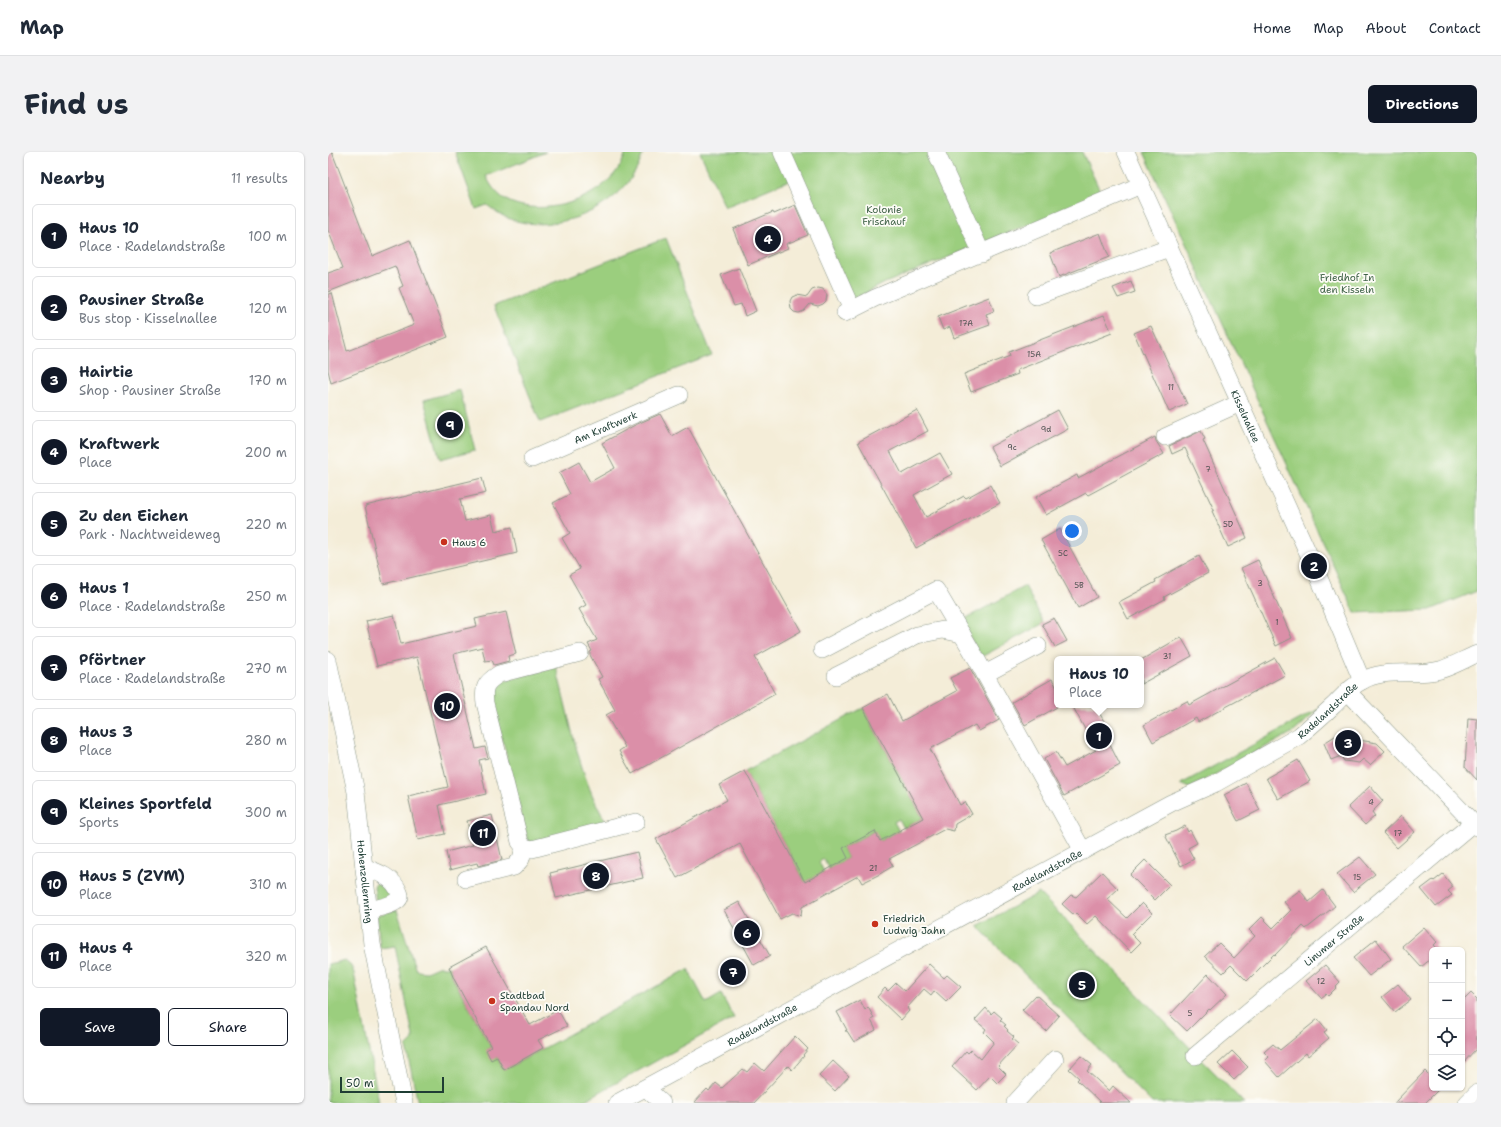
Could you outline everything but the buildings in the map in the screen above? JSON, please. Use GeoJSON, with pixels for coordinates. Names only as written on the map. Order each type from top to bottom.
{"type":"FeatureCollection","features":[{"type":"Feature","properties":{"kind":"street"},"geometry":{"type":"LineString","coordinates":[[782,152],[848,311],[875,298],[982,254],[1141,185]]}},
{"type":"Feature","properties":{"kind":"street"},"geometry":{"type":"LineString","coordinates":[[936,152],[982,254]]}},
{"type":"Feature","properties":{"kind":"street","name":"Kisselnallee"},"geometry":{"type":"LineString","coordinates":[[1126,152],[1314,566],[1362,681]]}},
{"type":"Feature","properties":{"kind":"street"},"geometry":{"type":"LineString","coordinates":[[1036,296],[1169,248]]}},
{"type":"Feature","properties":{"kind":"street","name":"Am Kraftwerk"},"geometry":{"type":"LineString","coordinates":[[532,459],[679,394]]}},
{"type":"Feature","properties":{"kind":"street"},"geometry":{"type":"LineString","coordinates":[[1166,437],[1240,403]]}},
{"type":"Feature","properties":{"kind":"street"},"geometry":{"type":"LineString","coordinates":[[822,650],[936,590],[985,674],[1083,851]]}},
{"type":"Feature","properties":{"kind":"street"},"geometry":{"type":"LineString","coordinates":[[836,676],[916,635],[943,630],[962,634]]}},
{"type":"Feature","properties":{"kind":"street"},"geometry":{"type":"LineString","coordinates":[[985,674],[1038,646]]}},
{"type":"Feature","properties":{"kind":"street"},"geometry":{"type":"LineString","coordinates":[[580,653],[499,674],[489,680],[483,690],[520,842],[524,847],[532,849],[544,847],[636,822]]}},
{"type":"Feature","properties":{"kind":"street","name":"Radelandstraße"},"geometry":{"type":"LineString","coordinates":[[617,1103],[1172,802],[1216,783],[1299,736],[1311,727],[1347,691],[1362,681],[1374,676],[1398,672],[1440,670],[1477,654]]}},
{"type":"Feature","properties":{"kind":"street","name":"Hohenzollernring"},"geometry":{"type":"LineString","coordinates":[[328,660],[356,792],[372,944],[404,1103]]}},
{"type":"Feature","properties":{"kind":"street"},"geometry":{"type":"LineString","coordinates":[[1347,691],[1475,825]]}},
{"type":"Feature","properties":{"kind":"street","name":"Linumer Straße"},"geometry":{"type":"LineString","coordinates":[[1195,1056],[1475,825]]}},
{"type":"Feature","properties":{"kind":"street"},"geometry":{"type":"LineString","coordinates":[[466,879],[514,867],[521,859],[524,847]]}},
{"type":"Feature","properties":{"kind":"street"},"geometry":{"type":"LineString","coordinates":[[364,867],[386,876],[396,886],[400,895],[399,899],[395,903],[368,910]]}},
{"type":"Feature","properties":{"kind":"street"},"geometry":{"type":"LineString","coordinates":[[1015,1103],[1055,1059]]}},
{"type":"Feature","properties":{"kind":"street"},"geometry":{"type":"LineString","coordinates":[[646,1088],[662,1103]]}},
{"type":"Feature","properties":{"kind":"street"},"geometry":{"type":"LineString","coordinates":[[1467,1103],[1477,1093]]}},
{"type":"Feature","properties":{"kind":"green space"},"geometry":{"type":"Polygon","coordinates":[[[455,152],[546,152],[486,176],[490,184],[506,200],[526,206],[543,207],[561,205],[578,200],[595,191],[608,180],[619,167],[626,152],[643,152],[638,167],[626,185],[599,207],[583,215],[567,220],[532,224],[508,218],[487,205],[476,209],[455,152]]]}},
{"type":"Feature","properties":{"kind":"green space","name":"Kolonie Frischauf"},"geometry":{"type":"Polygon","coordinates":[[[700,152],[1082,152],[1102,195],[885,283],[852,300],[797,177],[725,207],[700,152]]]}},
{"type":"Feature","properties":{"kind":"green space","name":"Friedhof In den Kisseln"},"geometry":{"type":"Polygon","coordinates":[[[1144,152],[1477,152],[1477,591],[1430,610],[1355,613],[1144,152]]]}},
{"type":"Feature","properties":{"kind":"green space"},"geometry":{"type":"Polygon","coordinates":[[[666,238],[712,355],[540,422],[494,306],[666,238]]]}},
{"type":"Feature","properties":{"kind":"green space"},"geometry":{"type":"Polygon","coordinates":[[[460,390],[475,450],[440,459],[424,400],[460,390]]]}},
{"type":"Feature","properties":{"kind":"green space"},"geometry":{"type":"Polygon","coordinates":[[[1025,586],[1044,623],[981,657],[961,621],[1025,586]]]}},
{"type":"Feature","properties":{"kind":"green space"},"geometry":{"type":"Polygon","coordinates":[[[556,667],[582,769],[598,807],[608,825],[535,843],[528,841],[494,706],[492,692],[498,682],[556,667]]]}},
{"type":"Feature","properties":{"kind":"green space"},"geometry":{"type":"Polygon","coordinates":[[[863,708],[923,818],[904,828],[899,819],[894,822],[899,831],[880,841],[874,831],[843,848],[848,858],[829,869],[824,859],[819,862],[824,872],[805,882],[745,771],[863,708]]]}},
{"type":"Feature","properties":{"kind":"green space"},"geometry":{"type":"Polygon","coordinates":[[[1319,709],[1295,731],[1190,788],[1181,784],[1319,709]]]}},
{"type":"Feature","properties":{"kind":"green space"},"geometry":{"type":"Polygon","coordinates":[[[378,882],[386,887],[391,896],[376,902],[374,886],[378,882]]]}},
{"type":"Feature","properties":{"kind":"green space"},"geometry":{"type":"Polygon","coordinates":[[[1039,893],[1244,1103],[1152,1103],[977,926],[1039,893]]]}},
{"type":"Feature","properties":{"kind":"green space"},"geometry":{"type":"Polygon","coordinates":[[[397,910],[415,968],[418,971],[426,972],[440,966],[449,967],[454,980],[491,1047],[487,1050],[497,1057],[504,1070],[688,969],[706,1003],[721,994],[734,1018],[580,1103],[418,1103],[406,1047],[413,1040],[413,1036],[395,946],[380,948],[377,915],[397,910]]]}},
{"type":"Feature","properties":{"kind":"green space"},"geometry":{"type":"Polygon","coordinates":[[[345,960],[350,964],[354,973],[379,1103],[328,1103],[328,964],[345,960]]]}},
{"type":"Feature","properties":{"kind":"place","name":"Kraftwerk"},"geometry":{"type":"Point","coordinates":[768,239]}},
{"type":"Feature","properties":{"kind":"place","name":"Kleines Sportfeld"},"geometry":{"type":"Point","coordinates":[450,425]}},
{"type":"Feature","properties":{"kind":"place","name":"Haus 6"},"geometry":{"type":"Point","coordinates":[444,542]}},
{"type":"Feature","properties":{"kind":"place","name":"Pausiner Straße"},"geometry":{"type":"Point","coordinates":[1314,566]}},
{"type":"Feature","properties":{"kind":"place","name":"Haus 5 (ZVM)"},"geometry":{"type":"Point","coordinates":[447,706]}},
{"type":"Feature","properties":{"kind":"place","name":"Haus 10"},"geometry":{"type":"Point","coordinates":[1099,736]}},
{"type":"Feature","properties":{"kind":"place","name":"Hairtie"},"geometry":{"type":"Point","coordinates":[1348,743]}},
{"type":"Feature","properties":{"kind":"place","name":"Haus 4"},"geometry":{"type":"Point","coordinates":[483,833]}},
{"type":"Feature","properties":{"kind":"place","name":"Haus 3"},"geometry":{"type":"Point","coordinates":[596,876]}},
{"type":"Feature","properties":{"kind":"place","name":"Friedrich Ludwig Jahn"},"geometry":{"type":"Point","coordinates":[875,924]}},
{"type":"Feature","properties":{"kind":"place","name":"Haus 1"},"geometry":{"type":"Point","coordinates":[747,933]}},
{"type":"Feature","properties":{"kind":"place","name":"Pförtner"},"geometry":{"type":"Point","coordinates":[733,972]}},
{"type":"Feature","properties":{"kind":"place","name":"Zu den Eichen"},"geometry":{"type":"Point","coordinates":[1082,985]}},
{"type":"Feature","properties":{"kind":"place","name":"Stadtbad Spandau Nord"},"geometry":{"type":"Point","coordinates":[492,1001]}}]}
